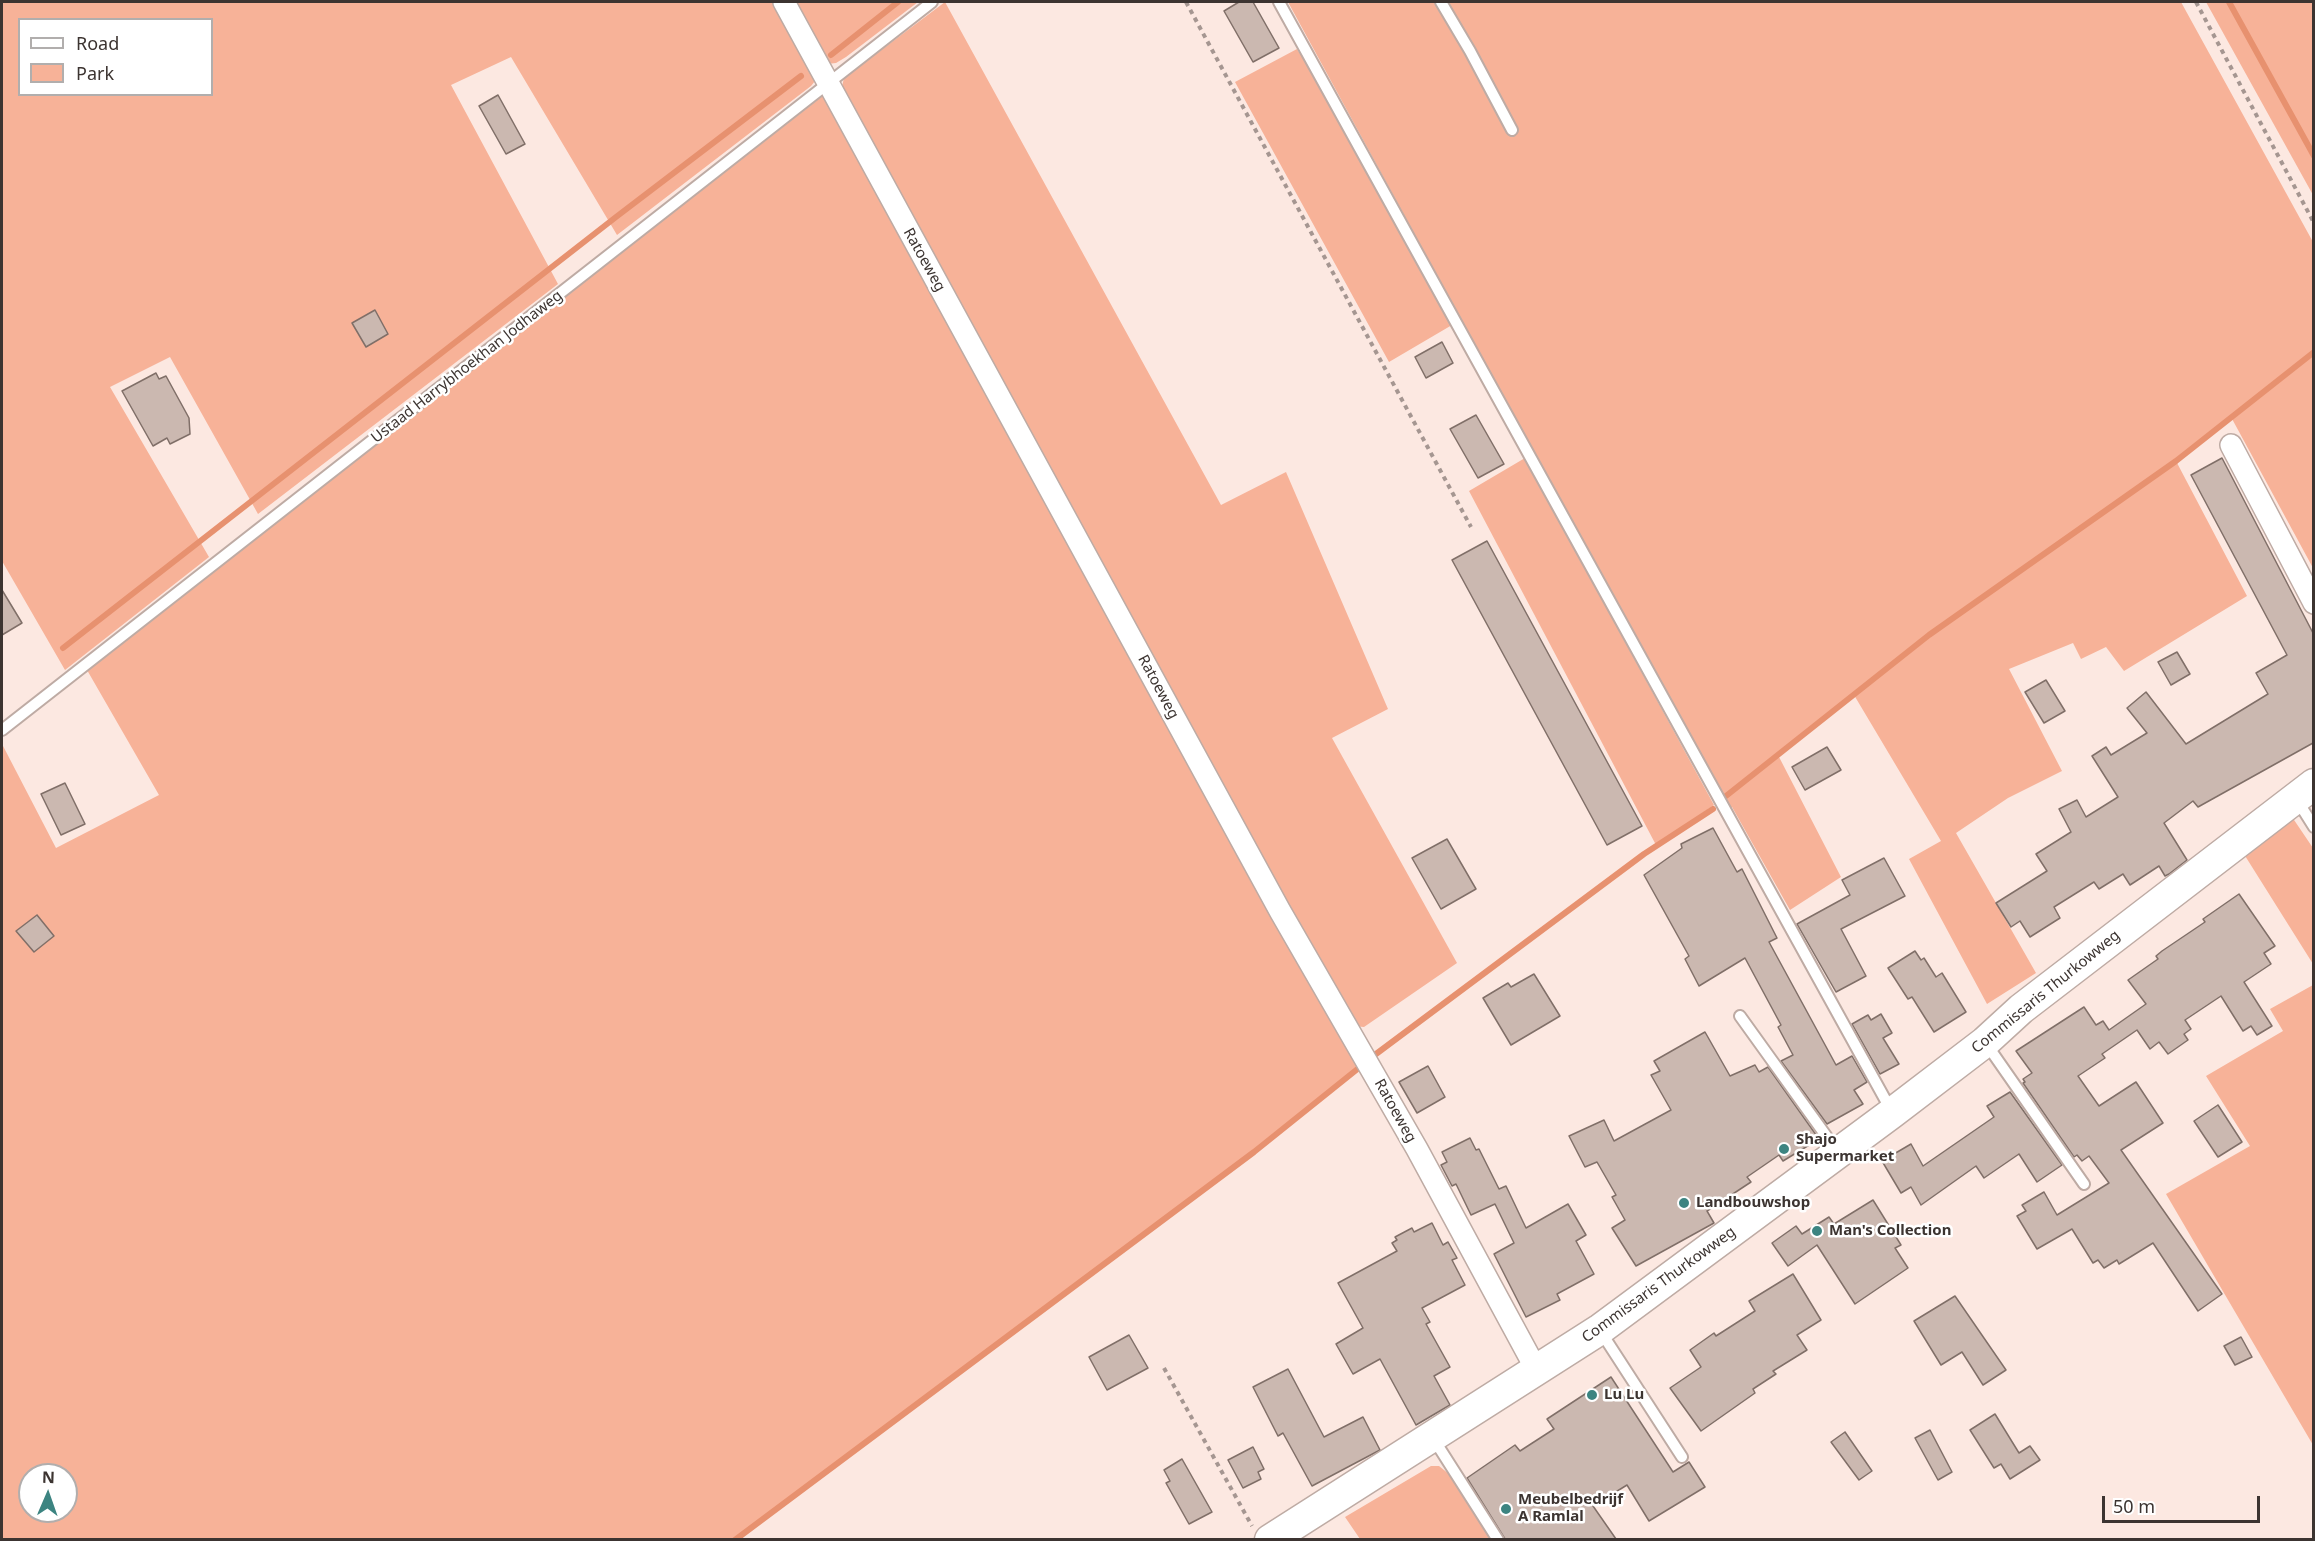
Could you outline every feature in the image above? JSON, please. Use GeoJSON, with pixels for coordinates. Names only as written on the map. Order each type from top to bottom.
{"type":"FeatureCollection","features":[{"type":"Feature","properties":{"kind":"main road","name":"Commissaris Thurkowweg"},"geometry":{"type":"LineString","coordinates":[[1262,1535],[1433,1438],[1599,1330],[1985,1042],[2021,1010],[2305,790]]}},
{"type":"Feature","properties":{"kind":"street","name":"Ratoeweg"},"geometry":{"type":"LineString","coordinates":[[784,2],[1280,911],[1411,1140],[1536,1369]]}},
{"type":"Feature","properties":{"kind":"street"},"geometry":{"type":"LineString","coordinates":[[2231,445],[2313,603]]}},
{"type":"Feature","properties":{"kind":"lane","name":"Ustaad Harrybhoekhan Jodhaweg"},"geometry":{"type":"LineString","coordinates":[[2,730],[932,2]]}},
{"type":"Feature","properties":{"kind":"lane"},"geometry":{"type":"LineString","coordinates":[[1280,2],[1892,1113]]}},
{"type":"Feature","properties":{"kind":"lane"},"geometry":{"type":"LineString","coordinates":[[1441,2],[1512,130]]}},
{"type":"Feature","properties":{"kind":"lane"},"geometry":{"type":"LineString","coordinates":[[2305,790],[2313,827]]}},
{"type":"Feature","properties":{"kind":"lane"},"geometry":{"type":"LineString","coordinates":[[1740,1016],[1838,1152]]}},
{"type":"Feature","properties":{"kind":"lane"},"geometry":{"type":"LineString","coordinates":[[1985,1042],[2084,1184]]}},
{"type":"Feature","properties":{"kind":"lane"},"geometry":{"type":"LineString","coordinates":[[1599,1330],[1682,1457]]}},
{"type":"Feature","properties":{"kind":"lane"},"geometry":{"type":"LineString","coordinates":[[1433,1438],[1498,1539]]}},
{"type":"Feature","properties":{"kind":"path"},"geometry":{"type":"LineString","coordinates":[[1186,2],[1471,527]]}},
{"type":"Feature","properties":{"kind":"path"},"geometry":{"type":"LineString","coordinates":[[2196,2],[2313,223]]}},
{"type":"Feature","properties":{"kind":"path"},"geometry":{"type":"LineString","coordinates":[[1164,1368],[1262,1535]]}},
{"type":"Feature","properties":{"kind":"green space"},"geometry":{"type":"Polygon","coordinates":[[[2,2],[776,2],[815,73],[815,81],[617,235],[511,57],[451,85],[558,284],[258,514],[170,357],[110,387],[209,557],[65,670],[2,561],[2,2]]]}},
{"type":"Feature","properties":{"kind":"green space"},"geometry":{"type":"Polygon","coordinates":[[[790,2],[918,2],[846,57],[836,63],[827,64],[790,2]]]}},
{"type":"Feature","properties":{"kind":"green space"},"geometry":{"type":"Polygon","coordinates":[[[945,2],[1221,505],[1286,472],[1388,709],[1332,738],[1457,963],[1364,1027],[1353,1026],[841,91],[844,78],[945,2]]]}},
{"type":"Feature","properties":{"kind":"green space"},"geometry":{"type":"Polygon","coordinates":[[[1288,2],[2181,2],[2313,242],[2313,568],[2231,417],[2176,461],[2247,596],[2124,671],[2106,647],[2081,659],[2073,643],[2009,669],[2062,771],[2008,798],[1956,833],[2036,973],[1987,1004],[1909,859],[1941,841],[1854,695],[1778,755],[1841,877],[1790,910],[1732,807],[1727,808],[1722,799],[1288,2]]]}},
{"type":"Feature","properties":{"kind":"green space"},"geometry":{"type":"Polygon","coordinates":[[[2206,2],[2313,2],[2313,195],[2206,2]]]}},
{"type":"Feature","properties":{"kind":"green space"},"geometry":{"type":"Polygon","coordinates":[[[1297,49],[1327,95],[1452,325],[1389,362],[1235,82],[1297,49]]]}},
{"type":"Feature","properties":{"kind":"green space"},"geometry":{"type":"Polygon","coordinates":[[[825,94],[1360,1067],[1254,1152],[735,1539],[2,1539],[2,744],[56,848],[159,795],[87,670],[825,94]]]}},
{"type":"Feature","properties":{"kind":"green space"},"geometry":{"type":"Polygon","coordinates":[[[1525,458],[1714,805],[1656,845],[1469,491],[1525,458]]]}},
{"type":"Feature","properties":{"kind":"green space"},"geometry":{"type":"Polygon","coordinates":[[[2290,814],[2313,848],[2313,964],[2242,851],[2290,814]]]}},
{"type":"Feature","properties":{"kind":"green space"},"geometry":{"type":"Polygon","coordinates":[[[2313,985],[2313,1445],[2166,1194],[2250,1146],[2206,1076],[2283,1031],[2270,1009],[2313,985]]]}},
{"type":"Feature","properties":{"kind":"green space"},"geometry":{"type":"Polygon","coordinates":[[[1431,1466],[1439,1466],[1454,1478],[1493,1539],[1360,1539],[1345,1517],[1431,1466]]]}},
{"type":"Feature","properties":{"kind":"building"},"geometry":{"type":"Polygon","coordinates":[[[1239,2],[1253,2],[1279,48],[1253,62],[1224,11],[1239,2]]]}},
{"type":"Feature","properties":{"kind":"building"},"geometry":{"type":"Polygon","coordinates":[[[498,95],[525,144],[506,154],[479,106],[498,95]]]}},
{"type":"Feature","properties":{"kind":"building"},"geometry":{"type":"Polygon","coordinates":[[[375,310],[388,334],[366,347],[352,323],[375,310]]]}},
{"type":"Feature","properties":{"kind":"building"},"geometry":{"type":"Polygon","coordinates":[[[1442,342],[1453,363],[1426,378],[1415,357],[1442,342]]]}},
{"type":"Feature","properties":{"kind":"building"},"geometry":{"type":"Polygon","coordinates":[[[156,373],[159,379],[166,376],[189,418],[190,434],[170,444],[167,438],[153,446],[122,391],[156,373]]]}},
{"type":"Feature","properties":{"kind":"building"},"geometry":{"type":"Polygon","coordinates":[[[1476,415],[1504,464],[1478,478],[1450,429],[1476,415]]]}},
{"type":"Feature","properties":{"kind":"building"},"geometry":{"type":"Polygon","coordinates":[[[2222,458],[2313,633],[2313,743],[2198,807],[2193,801],[2164,823],[2187,860],[2169,874],[2165,876],[2159,866],[2130,885],[2123,874],[2099,889],[2094,882],[2054,907],[2060,918],[2030,937],[2020,921],[2011,927],[1996,903],[2047,871],[2036,854],[2071,832],[2059,809],[2077,800],[2086,817],[2118,797],[2092,756],[2106,747],[2111,755],[2147,733],[2127,708],[2146,692],[2186,744],[2268,694],[2256,673],[2287,655],[2191,475],[2222,458]]]}},
{"type":"Feature","properties":{"kind":"building"},"geometry":{"type":"Polygon","coordinates":[[[1487,541],[1642,826],[1607,845],[1452,560],[1487,541]]]}},
{"type":"Feature","properties":{"kind":"building"},"geometry":{"type":"Polygon","coordinates":[[[2,590],[22,623],[2,635],[2,590]]]}},
{"type":"Feature","properties":{"kind":"building"},"geometry":{"type":"Polygon","coordinates":[[[2177,652],[2190,674],[2171,685],[2158,662],[2177,652]]]}},
{"type":"Feature","properties":{"kind":"building"},"geometry":{"type":"Polygon","coordinates":[[[2046,680],[2065,711],[2044,723],[2025,692],[2046,680]]]}},
{"type":"Feature","properties":{"kind":"building"},"geometry":{"type":"Polygon","coordinates":[[[1827,747],[1841,770],[1805,790],[1792,767],[1827,747]]]}},
{"type":"Feature","properties":{"kind":"building"},"geometry":{"type":"Polygon","coordinates":[[[65,783],[85,824],[61,835],[41,794],[65,783]]]}},
{"type":"Feature","properties":{"kind":"building"},"geometry":{"type":"Polygon","coordinates":[[[1713,828],[1737,872],[1742,869],[1777,938],[1769,942],[1836,1065],[1852,1056],[1867,1082],[1854,1090],[1863,1104],[1827,1124],[1781,1061],[1793,1055],[1778,1027],[1781,1025],[1745,958],[1699,986],[1685,959],[1689,956],[1644,875],[1682,848],[1681,844],[1713,828]]]}},
{"type":"Feature","properties":{"kind":"building"},"geometry":{"type":"Polygon","coordinates":[[[1447,839],[1476,889],[1441,909],[1412,858],[1447,839]]]}},
{"type":"Feature","properties":{"kind":"building"},"geometry":{"type":"Polygon","coordinates":[[[1884,858],[1905,896],[1841,929],[1866,976],[1836,992],[1797,924],[1850,895],[1842,880],[1884,858]]]}},
{"type":"Feature","properties":{"kind":"building"},"geometry":{"type":"Polygon","coordinates":[[[2239,894],[2275,946],[2264,953],[2271,964],[2244,982],[2272,1026],[2257,1035],[2251,1026],[2243,1031],[2221,996],[2185,1020],[2191,1029],[2184,1034],[2188,1040],[2168,1054],[2159,1042],[2150,1049],[2137,1030],[2102,1054],[2105,1058],[2078,1076],[2099,1106],[2136,1082],[2163,1123],[2121,1150],[2222,1294],[2198,1311],[2153,1243],[2119,1264],[2117,1260],[2104,1268],[2098,1260],[2093,1263],[2072,1229],[2037,1249],[2017,1216],[2026,1211],[2022,1205],[2044,1192],[2057,1215],[2109,1183],[2089,1156],[2082,1161],[2077,1155],[2074,1157],[2023,1083],[2025,1082],[2023,1079],[2032,1073],[2016,1051],[2084,1007],[2096,1025],[2103,1021],[2109,1030],[2146,1004],[2128,980],[2158,959],[2156,956],[2162,951],[2205,922],[2203,919],[2239,894]]]}},
{"type":"Feature","properties":{"kind":"building"},"geometry":{"type":"Polygon","coordinates":[[[37,915],[54,936],[34,952],[16,931],[37,915]]]}},
{"type":"Feature","properties":{"kind":"building"},"geometry":{"type":"Polygon","coordinates":[[[1915,951],[1921,960],[1924,958],[1936,977],[1942,973],[1966,1012],[1934,1032],[1912,997],[1908,999],[1888,968],[1915,951]]]}},
{"type":"Feature","properties":{"kind":"building"},"geometry":{"type":"Polygon","coordinates":[[[1534,974],[1560,1016],[1511,1045],[1483,998],[1508,983],[1511,987],[1534,974]]]}},
{"type":"Feature","properties":{"kind":"building"},"geometry":{"type":"Polygon","coordinates":[[[1881,1014],[1892,1033],[1883,1038],[1899,1064],[1880,1074],[1852,1024],[1868,1015],[1871,1020],[1881,1014]]]}},
{"type":"Feature","properties":{"kind":"building"},"geometry":{"type":"Polygon","coordinates":[[[1705,1032],[1730,1076],[1755,1065],[1759,1072],[1768,1067],[1819,1139],[1783,1161],[1779,1155],[1747,1177],[1751,1182],[1707,1211],[1714,1223],[1636,1266],[1612,1228],[1625,1220],[1612,1197],[1616,1195],[1597,1162],[1585,1167],[1569,1136],[1604,1120],[1614,1141],[1671,1110],[1651,1075],[1660,1071],[1654,1061],[1705,1032]]]}},
{"type":"Feature","properties":{"kind":"building"},"geometry":{"type":"Polygon","coordinates":[[[1428,1066],[1445,1097],[1417,1113],[1399,1082],[1428,1066]]]}},
{"type":"Feature","properties":{"kind":"building"},"geometry":{"type":"Polygon","coordinates":[[[2010,1092],[2062,1165],[2037,1182],[2019,1154],[1984,1178],[1976,1166],[1921,1205],[1911,1187],[1901,1193],[1882,1161],[1911,1144],[1923,1166],[1994,1117],[1987,1106],[2010,1092]]]}},
{"type":"Feature","properties":{"kind":"building"},"geometry":{"type":"Polygon","coordinates":[[[2218,1105],[2242,1142],[2218,1157],[2194,1121],[2218,1105]]]}},
{"type":"Feature","properties":{"kind":"building"},"geometry":{"type":"Polygon","coordinates":[[[1470,1138],[1476,1150],[1479,1149],[1499,1189],[1506,1186],[1526,1228],[1568,1204],[1586,1235],[1576,1241],[1594,1274],[1557,1294],[1560,1300],[1526,1317],[1494,1254],[1514,1243],[1495,1204],[1471,1215],[1456,1184],[1452,1186],[1441,1165],[1447,1162],[1442,1152],[1470,1138]]]}},
{"type":"Feature","properties":{"kind":"building"},"geometry":{"type":"Polygon","coordinates":[[[1873,1200],[1901,1245],[1895,1248],[1908,1268],[1855,1304],[1817,1245],[1788,1266],[1772,1243],[1796,1226],[1802,1234],[1829,1217],[1834,1224],[1873,1200]]]}},
{"type":"Feature","properties":{"kind":"building"},"geometry":{"type":"Polygon","coordinates":[[[1432,1223],[1443,1245],[1448,1242],[1457,1258],[1452,1260],[1465,1285],[1422,1308],[1430,1322],[1426,1324],[1450,1367],[1434,1376],[1450,1405],[1416,1425],[1380,1359],[1353,1374],[1336,1344],[1363,1328],[1338,1283],[1397,1251],[1392,1243],[1397,1240],[1395,1237],[1412,1228],[1414,1232],[1432,1223]]]}},
{"type":"Feature","properties":{"kind":"building"},"geometry":{"type":"Polygon","coordinates":[[[1793,1274],[1821,1320],[1797,1335],[1807,1350],[1773,1371],[1776,1374],[1753,1389],[1755,1393],[1701,1431],[1670,1388],[1701,1367],[1690,1350],[1714,1333],[1716,1336],[1755,1311],[1749,1301],[1793,1274]]]}},
{"type":"Feature","properties":{"kind":"building"},"geometry":{"type":"Polygon","coordinates":[[[1955,1296],[2006,1370],[1983,1385],[1962,1352],[1941,1365],[1914,1321],[1955,1296]]]}},
{"type":"Feature","properties":{"kind":"building"},"geometry":{"type":"Polygon","coordinates":[[[1129,1335],[1148,1368],[1107,1390],[1089,1357],[1129,1335]]]}},
{"type":"Feature","properties":{"kind":"building"},"geometry":{"type":"Polygon","coordinates":[[[2241,1337],[2252,1357],[2235,1365],[2224,1346],[2241,1337]]]}},
{"type":"Feature","properties":{"kind":"building"},"geometry":{"type":"Polygon","coordinates":[[[1288,1369],[1324,1437],[1363,1417],[1380,1450],[1312,1486],[1283,1433],[1278,1436],[1253,1387],[1288,1369]]]}},
{"type":"Feature","properties":{"kind":"building"},"geometry":{"type":"Polygon","coordinates":[[[1611,1377],[1673,1472],[1689,1462],[1705,1487],[1649,1521],[1627,1485],[1593,1506],[1616,1539],[1505,1539],[1467,1478],[1515,1445],[1520,1451],[1554,1429],[1547,1419],[1611,1377]]]}},
{"type":"Feature","properties":{"kind":"building"},"geometry":{"type":"Polygon","coordinates":[[[1995,1414],[2019,1453],[2030,1446],[2040,1460],[2010,1479],[2001,1464],[1994,1468],[1970,1430],[1995,1414]]]}},
{"type":"Feature","properties":{"kind":"building"},"geometry":{"type":"Polygon","coordinates":[[[1930,1430],[1952,1472],[1938,1480],[1915,1438],[1930,1430]]]}},
{"type":"Feature","properties":{"kind":"building"},"geometry":{"type":"Polygon","coordinates":[[[1845,1432],[1872,1471],[1859,1480],[1831,1442],[1845,1432]]]}},
{"type":"Feature","properties":{"kind":"building"},"geometry":{"type":"Polygon","coordinates":[[[1253,1447],[1264,1469],[1258,1472],[1261,1479],[1243,1488],[1228,1460],[1253,1447]]]}},
{"type":"Feature","properties":{"kind":"building"},"geometry":{"type":"Polygon","coordinates":[[[1182,1459],[1212,1512],[1189,1524],[1166,1483],[1170,1481],[1164,1470],[1182,1459]]]}},
{"type":"Feature","properties":{"kind":"waterway"},"geometry":{"type":"LineString","coordinates":[[831,55],[898,2]]}},
{"type":"Feature","properties":{"kind":"waterway"},"geometry":{"type":"LineString","coordinates":[[2229,2],[2314,156]]}},
{"type":"Feature","properties":{"kind":"waterway"},"geometry":{"type":"LineString","coordinates":[[63,648],[616,217],[801,76]]}},
{"type":"Feature","properties":{"kind":"waterway"},"geometry":{"type":"LineString","coordinates":[[1726,796],[1929,635],[2176,461],[2314,352]]}},
{"type":"Feature","properties":{"kind":"waterway"},"geometry":{"type":"LineString","coordinates":[[1376,1054],[1644,854],[1713,809]]}},
{"type":"Feature","properties":{"kind":"waterway"},"geometry":{"type":"LineString","coordinates":[[735,1540],[1254,1152],[1360,1067]]}},
{"type":"Feature","properties":{"kind":"place","name":"Shajo Supermarket"},"geometry":{"type":"Point","coordinates":[1784,1149]}},
{"type":"Feature","properties":{"kind":"place","name":"Landbouwshop"},"geometry":{"type":"Point","coordinates":[1684,1203]}},
{"type":"Feature","properties":{"kind":"place","name":"Man's Collection"},"geometry":{"type":"Point","coordinates":[1817,1231]}},
{"type":"Feature","properties":{"kind":"place","name":"Lu Lu"},"geometry":{"type":"Point","coordinates":[1592,1395]}},
{"type":"Feature","properties":{"kind":"place","name":"Meubelbedrijf A Ramlal"},"geometry":{"type":"Point","coordinates":[1506,1509]}}]}
